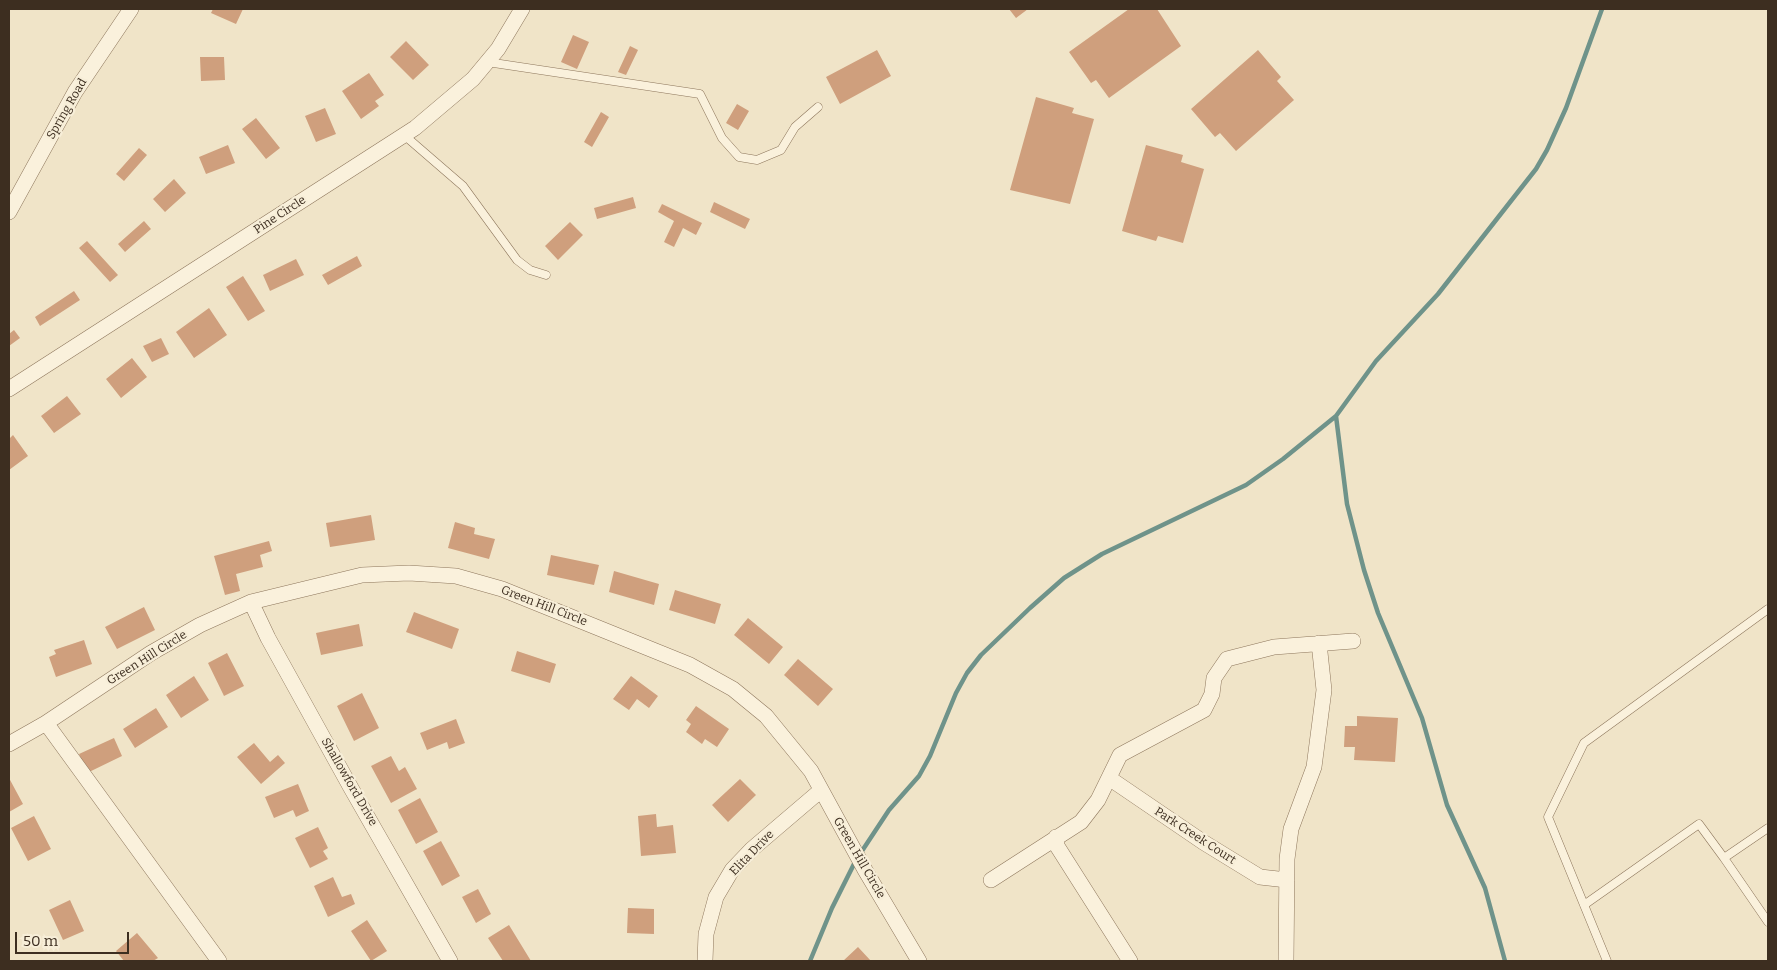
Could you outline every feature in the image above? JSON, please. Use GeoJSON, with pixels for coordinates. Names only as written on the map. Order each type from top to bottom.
{"type":"FeatureCollection","features":[{"type":"Feature","properties":{"kind":"street","name":"Pine Circle"},"geometry":{"type":"LineString","coordinates":[[9,389],[404,135],[473,79],[487,62],[522,9]]}},
{"type":"Feature","properties":{"kind":"street","name":"Spring Road"},"geometry":{"type":"LineString","coordinates":[[9,212],[25,187],[75,92],[130,10]]}},
{"type":"Feature","properties":{"kind":"street","name":"Green Hill Circle"},"geometry":{"type":"LineString","coordinates":[[9,744],[46,723],[159,649],[200,625],[251,602],[362,575],[409,573],[456,576],[502,589],[642,644],[733,688],[766,716],[811,771],[820,792],[919,961]]}},
{"type":"Feature","properties":{"kind":"street","name":"Shallowford Drive"},"geometry":{"type":"LineString","coordinates":[[251,602],[268,638],[351,788],[450,961]]}},
{"type":"Feature","properties":{"kind":"street"},"geometry":{"type":"LineString","coordinates":[[991,880],[1056,836],[1081,822],[1098,800],[1120,755],[1204,710],[1212,694],[1214,678],[1227,660],[1274,647],[1353,641]]}},
{"type":"Feature","properties":{"kind":"street"},"geometry":{"type":"LineString","coordinates":[[1286,961],[1287,880],[1291,830],[1315,757],[1324,690],[1319,643]]}},
{"type":"Feature","properties":{"kind":"street"},"geometry":{"type":"LineString","coordinates":[[46,723],[219,961]]}},
{"type":"Feature","properties":{"kind":"street","name":"Park Creek Court"},"geometry":{"type":"LineString","coordinates":[[1108,778],[1203,842],[1260,877],[1287,880]]}},
{"type":"Feature","properties":{"kind":"street","name":"Elita Drive"},"geometry":{"type":"LineString","coordinates":[[705,961],[706,934],[716,897],[732,870],[759,843],[820,792]]}},
{"type":"Feature","properties":{"kind":"street"},"geometry":{"type":"LineString","coordinates":[[1056,836],[1057,846],[1130,961]]}},
{"type":"Feature","properties":{"kind":"lane"},"geometry":{"type":"LineString","coordinates":[[487,62],[700,94],[722,138],[740,157],[757,160],[781,150],[795,127],[818,107]]}},
{"type":"Feature","properties":{"kind":"lane"},"geometry":{"type":"LineString","coordinates":[[404,135],[463,186],[517,260],[530,270],[546,275]]}},
{"type":"Feature","properties":{"kind":"lane"},"geometry":{"type":"LineString","coordinates":[[1607,961],[1548,817],[1584,742],[1768,609]]}},
{"type":"Feature","properties":{"kind":"lane"},"geometry":{"type":"LineString","coordinates":[[1584,905],[1699,824],[1768,922]]}},
{"type":"Feature","properties":{"kind":"lane"},"geometry":{"type":"LineString","coordinates":[[1724,858],[1768,828]]}},
{"type":"Feature","properties":{"kind":"building"},"geometry":{"type":"Polygon","coordinates":[[[213,9],[243,9],[236,24],[211,13],[213,9]]]}},
{"type":"Feature","properties":{"kind":"building"},"geometry":{"type":"Polygon","coordinates":[[[1009,9],[1028,9],[1016,18],[1009,9]]]}},
{"type":"Feature","properties":{"kind":"building"},"geometry":{"type":"Polygon","coordinates":[[[1129,9],[1157,9],[1181,46],[1109,98],[1096,80],[1091,83],[1069,52],[1129,9]]]}},
{"type":"Feature","properties":{"kind":"building"},"geometry":{"type":"Polygon","coordinates":[[[573,35],[589,42],[577,69],[561,62],[573,35]]]}},
{"type":"Feature","properties":{"kind":"building"},"geometry":{"type":"Polygon","coordinates":[[[406,41],[429,65],[413,80],[390,57],[406,41]]]}},
{"type":"Feature","properties":{"kind":"building"},"geometry":{"type":"Polygon","coordinates":[[[630,46],[638,50],[626,75],[618,72],[630,46]]]}},
{"type":"Feature","properties":{"kind":"building"},"geometry":{"type":"Polygon","coordinates":[[[877,50],[891,76],[840,104],[826,77],[877,50]]]}},
{"type":"Feature","properties":{"kind":"building"},"geometry":{"type":"Polygon","coordinates":[[[1258,50],[1281,77],[1277,81],[1294,100],[1236,151],[1220,133],[1215,137],[1191,109],[1258,50]]]}},
{"type":"Feature","properties":{"kind":"building"},"geometry":{"type":"Polygon","coordinates":[[[200,57],[224,57],[225,80],[201,81],[200,57]]]}},
{"type":"Feature","properties":{"kind":"building"},"geometry":{"type":"Polygon","coordinates":[[[369,73],[384,95],[375,101],[379,106],[361,119],[342,91],[369,73]]]}},
{"type":"Feature","properties":{"kind":"building"},"geometry":{"type":"Polygon","coordinates":[[[1036,97],[1074,108],[1072,113],[1094,119],[1070,204],[1010,190],[1036,97]]]}},
{"type":"Feature","properties":{"kind":"building"},"geometry":{"type":"Polygon","coordinates":[[[737,104],[749,111],[738,130],[726,123],[737,104]]]}},
{"type":"Feature","properties":{"kind":"building"},"geometry":{"type":"Polygon","coordinates":[[[325,108],[336,134],[316,142],[305,116],[325,108]]]}},
{"type":"Feature","properties":{"kind":"building"},"geometry":{"type":"Polygon","coordinates":[[[601,112],[609,117],[592,147],[584,142],[601,112]]]}},
{"type":"Feature","properties":{"kind":"building"},"geometry":{"type":"Polygon","coordinates":[[[256,118],[280,148],[266,159],[242,129],[256,118]]]}},
{"type":"Feature","properties":{"kind":"building"},"geometry":{"type":"Polygon","coordinates":[[[228,145],[235,163],[206,174],[199,157],[228,145]]]}},
{"type":"Feature","properties":{"kind":"building"},"geometry":{"type":"Polygon","coordinates":[[[1146,145],[1183,155],[1181,162],[1204,169],[1183,243],[1158,236],[1156,241],[1122,231],[1146,145]]]}},
{"type":"Feature","properties":{"kind":"building"},"geometry":{"type":"Polygon","coordinates":[[[139,148],[147,155],[124,181],[116,174],[139,148]]]}},
{"type":"Feature","properties":{"kind":"building"},"geometry":{"type":"Polygon","coordinates":[[[174,179],[186,193],[165,212],[153,199],[174,179]]]}},
{"type":"Feature","properties":{"kind":"building"},"geometry":{"type":"Polygon","coordinates":[[[633,197],[636,208],[597,219],[594,208],[633,197]]]}},
{"type":"Feature","properties":{"kind":"building"},"geometry":{"type":"Polygon","coordinates":[[[714,202],[750,219],[745,229],[710,212],[714,202]]]}},
{"type":"Feature","properties":{"kind":"building"},"geometry":{"type":"Polygon","coordinates":[[[662,204],[702,223],[696,235],[683,228],[674,247],[664,242],[674,221],[658,212],[662,204]]]}},
{"type":"Feature","properties":{"kind":"building"},"geometry":{"type":"Polygon","coordinates":[[[144,221],[151,229],[125,252],[118,244],[144,221]]]}},
{"type":"Feature","properties":{"kind":"building"},"geometry":{"type":"Polygon","coordinates":[[[570,222],[583,235],[558,260],[545,246],[570,222]]]}},
{"type":"Feature","properties":{"kind":"building"},"geometry":{"type":"Polygon","coordinates":[[[87,241],[118,275],[110,282],[79,248],[87,241]]]}},
{"type":"Feature","properties":{"kind":"building"},"geometry":{"type":"Polygon","coordinates":[[[357,256],[362,266],[328,285],[322,275],[357,256]]]}},
{"type":"Feature","properties":{"kind":"building"},"geometry":{"type":"Polygon","coordinates":[[[296,259],[304,275],[270,291],[263,275],[296,259]]]}},
{"type":"Feature","properties":{"kind":"building"},"geometry":{"type":"Polygon","coordinates":[[[243,276],[265,311],[248,321],[226,287],[243,276]]]}},
{"type":"Feature","properties":{"kind":"building"},"geometry":{"type":"Polygon","coordinates":[[[74,291],[80,300],[40,326],[35,317],[74,291]]]}},
{"type":"Feature","properties":{"kind":"building"},"geometry":{"type":"Polygon","coordinates":[[[209,308],[227,335],[194,358],[176,332],[209,308]]]}},
{"type":"Feature","properties":{"kind":"building"},"geometry":{"type":"Polygon","coordinates":[[[14,330],[20,338],[9,346],[9,334],[14,330]]]}},
{"type":"Feature","properties":{"kind":"building"},"geometry":{"type":"Polygon","coordinates":[[[161,338],[169,354],[152,362],[143,346],[161,338]]]}},
{"type":"Feature","properties":{"kind":"building"},"geometry":{"type":"Polygon","coordinates":[[[132,358],[147,377],[121,398],[106,379],[132,358]]]}},
{"type":"Feature","properties":{"kind":"building"},"geometry":{"type":"Polygon","coordinates":[[[67,396],[81,414],[54,433],[41,416],[67,396]]]}},
{"type":"Feature","properties":{"kind":"building"},"geometry":{"type":"Polygon","coordinates":[[[13,435],[28,456],[9,470],[9,439],[13,435]]]}},
{"type":"Feature","properties":{"kind":"building"},"geometry":{"type":"Polygon","coordinates":[[[371,515],[375,540],[330,547],[326,523],[371,515]]]}},
{"type":"Feature","properties":{"kind":"building"},"geometry":{"type":"Polygon","coordinates":[[[455,522],[475,528],[474,534],[495,539],[489,559],[448,548],[455,522]]]}},
{"type":"Feature","properties":{"kind":"building"},"geometry":{"type":"Polygon","coordinates":[[[269,541],[272,551],[260,555],[263,567],[236,574],[240,591],[225,595],[214,556],[269,541]]]}},
{"type":"Feature","properties":{"kind":"building"},"geometry":{"type":"Polygon","coordinates":[[[551,555],[599,565],[594,585],[547,575],[551,555]]]}},
{"type":"Feature","properties":{"kind":"building"},"geometry":{"type":"Polygon","coordinates":[[[614,571],[659,584],[654,605],[609,592],[614,571]]]}},
{"type":"Feature","properties":{"kind":"building"},"geometry":{"type":"Polygon","coordinates":[[[675,590],[721,604],[715,624],[669,610],[675,590]]]}},
{"type":"Feature","properties":{"kind":"building"},"geometry":{"type":"Polygon","coordinates":[[[144,607],[155,630],[117,649],[105,627],[144,607]]]}},
{"type":"Feature","properties":{"kind":"building"},"geometry":{"type":"Polygon","coordinates":[[[414,612],[459,629],[452,649],[406,632],[414,612]]]}},
{"type":"Feature","properties":{"kind":"building"},"geometry":{"type":"Polygon","coordinates":[[[748,618],[783,647],[769,664],[734,635],[748,618]]]}},
{"type":"Feature","properties":{"kind":"building"},"geometry":{"type":"Polygon","coordinates":[[[359,624],[363,646],[321,655],[316,633],[359,624]]]}},
{"type":"Feature","properties":{"kind":"building"},"geometry":{"type":"Polygon","coordinates":[[[84,640],[92,664],[56,677],[49,657],[56,654],[54,650],[84,640]]]}},
{"type":"Feature","properties":{"kind":"building"},"geometry":{"type":"Polygon","coordinates":[[[517,651],[556,664],[550,683],[511,671],[517,651]]]}},
{"type":"Feature","properties":{"kind":"building"},"geometry":{"type":"Polygon","coordinates":[[[227,653],[244,686],[224,696],[208,663],[227,653]]]}},
{"type":"Feature","properties":{"kind":"building"},"geometry":{"type":"Polygon","coordinates":[[[798,659],[833,689],[818,706],[784,675],[798,659]]]}},
{"type":"Feature","properties":{"kind":"building"},"geometry":{"type":"Polygon","coordinates":[[[194,676],[209,700],[181,718],[166,695],[194,676]]]}},
{"type":"Feature","properties":{"kind":"building"},"geometry":{"type":"Polygon","coordinates":[[[631,676],[658,696],[649,708],[637,699],[629,710],[613,699],[631,676]]]}},
{"type":"Feature","properties":{"kind":"building"},"geometry":{"type":"Polygon","coordinates":[[[362,693],[379,728],[354,741],[337,706],[362,693]]]}},
{"type":"Feature","properties":{"kind":"building"},"geometry":{"type":"Polygon","coordinates":[[[696,706],[729,729],[717,747],[705,739],[702,744],[686,732],[691,724],[686,720],[696,706]]]}},
{"type":"Feature","properties":{"kind":"building"},"geometry":{"type":"Polygon","coordinates":[[[156,708],[168,727],[135,748],[123,729],[156,708]]]}},
{"type":"Feature","properties":{"kind":"building"},"geometry":{"type":"Polygon","coordinates":[[[1357,716],[1398,718],[1395,762],[1354,760],[1355,747],[1344,747],[1345,726],[1357,726],[1357,716]]]}},
{"type":"Feature","properties":{"kind":"building"},"geometry":{"type":"Polygon","coordinates":[[[456,719],[465,743],[449,749],[447,742],[427,750],[420,733],[456,719]]]}},
{"type":"Feature","properties":{"kind":"building"},"geometry":{"type":"Polygon","coordinates":[[[114,738],[122,756],[87,773],[79,754],[114,738]]]}},
{"type":"Feature","properties":{"kind":"building"},"geometry":{"type":"Polygon","coordinates":[[[254,743],[270,762],[278,755],[285,763],[261,784],[237,757],[254,743]]]}},
{"type":"Feature","properties":{"kind":"building"},"geometry":{"type":"Polygon","coordinates":[[[391,756],[399,771],[405,767],[417,789],[391,803],[371,766],[391,756]]]}},
{"type":"Feature","properties":{"kind":"building"},"geometry":{"type":"Polygon","coordinates":[[[9,778],[23,804],[9,812],[9,778]]]}},
{"type":"Feature","properties":{"kind":"building"},"geometry":{"type":"Polygon","coordinates":[[[740,779],[756,795],[728,822],[712,805],[740,779]]]}},
{"type":"Feature","properties":{"kind":"building"},"geometry":{"type":"Polygon","coordinates":[[[298,784],[309,811],[296,817],[293,810],[274,818],[265,797],[298,784]]]}},
{"type":"Feature","properties":{"kind":"building"},"geometry":{"type":"Polygon","coordinates":[[[420,798],[438,832],[416,844],[398,810],[420,798]]]}},
{"type":"Feature","properties":{"kind":"building"},"geometry":{"type":"Polygon","coordinates":[[[656,814],[657,827],[673,825],[676,853],[641,856],[638,816],[656,814]]]}},
{"type":"Feature","properties":{"kind":"building"},"geometry":{"type":"Polygon","coordinates":[[[34,816],[51,849],[28,861],[11,828],[34,816]]]}},
{"type":"Feature","properties":{"kind":"building"},"geometry":{"type":"Polygon","coordinates":[[[318,827],[328,848],[323,851],[328,859],[310,868],[295,838],[318,827]]]}},
{"type":"Feature","properties":{"kind":"building"},"geometry":{"type":"Polygon","coordinates":[[[441,841],[460,876],[442,886],[423,851],[441,841]]]}},
{"type":"Feature","properties":{"kind":"building"},"geometry":{"type":"Polygon","coordinates":[[[333,877],[342,897],[351,894],[355,904],[328,917],[314,886],[333,877]]]}},
{"type":"Feature","properties":{"kind":"building"},"geometry":{"type":"Polygon","coordinates":[[[478,889],[491,914],[476,923],[462,897],[478,889]]]}},
{"type":"Feature","properties":{"kind":"building"},"geometry":{"type":"Polygon","coordinates":[[[70,900],[84,931],[63,940],[49,910],[70,900]]]}},
{"type":"Feature","properties":{"kind":"building"},"geometry":{"type":"Polygon","coordinates":[[[628,908],[654,909],[654,934],[627,933],[628,908]]]}},
{"type":"Feature","properties":{"kind":"building"},"geometry":{"type":"Polygon","coordinates":[[[367,920],[387,951],[371,961],[351,931],[367,920]]]}},
{"type":"Feature","properties":{"kind":"building"},"geometry":{"type":"Polygon","coordinates":[[[509,925],[531,961],[503,961],[488,938],[509,925]]]}},
{"type":"Feature","properties":{"kind":"building"},"geometry":{"type":"Polygon","coordinates":[[[137,933],[158,958],[153,961],[124,961],[116,951],[137,933]]]}},
{"type":"Feature","properties":{"kind":"building"},"geometry":{"type":"Polygon","coordinates":[[[858,947],[871,961],[843,961],[858,947]]]}},
{"type":"Feature","properties":{"kind":"waterway"},"geometry":{"type":"LineString","coordinates":[[860,854],[889,810],[919,776],[930,756],[956,693],[967,673],[981,655],[1030,608],[1064,578],[1102,554],[1246,485],[1283,459],[1336,416],[1376,361],[1438,294],[1536,169],[1566,108],[1602,9]]}},
{"type":"Feature","properties":{"kind":"waterway"},"geometry":{"type":"LineString","coordinates":[[1336,416],[1347,504],[1364,570],[1378,613],[1422,718],[1447,805],[1485,888],[1505,961]]}},
{"type":"Feature","properties":{"kind":"waterway"},"geometry":{"type":"LineString","coordinates":[[810,961],[832,908],[856,860]]}}]}
